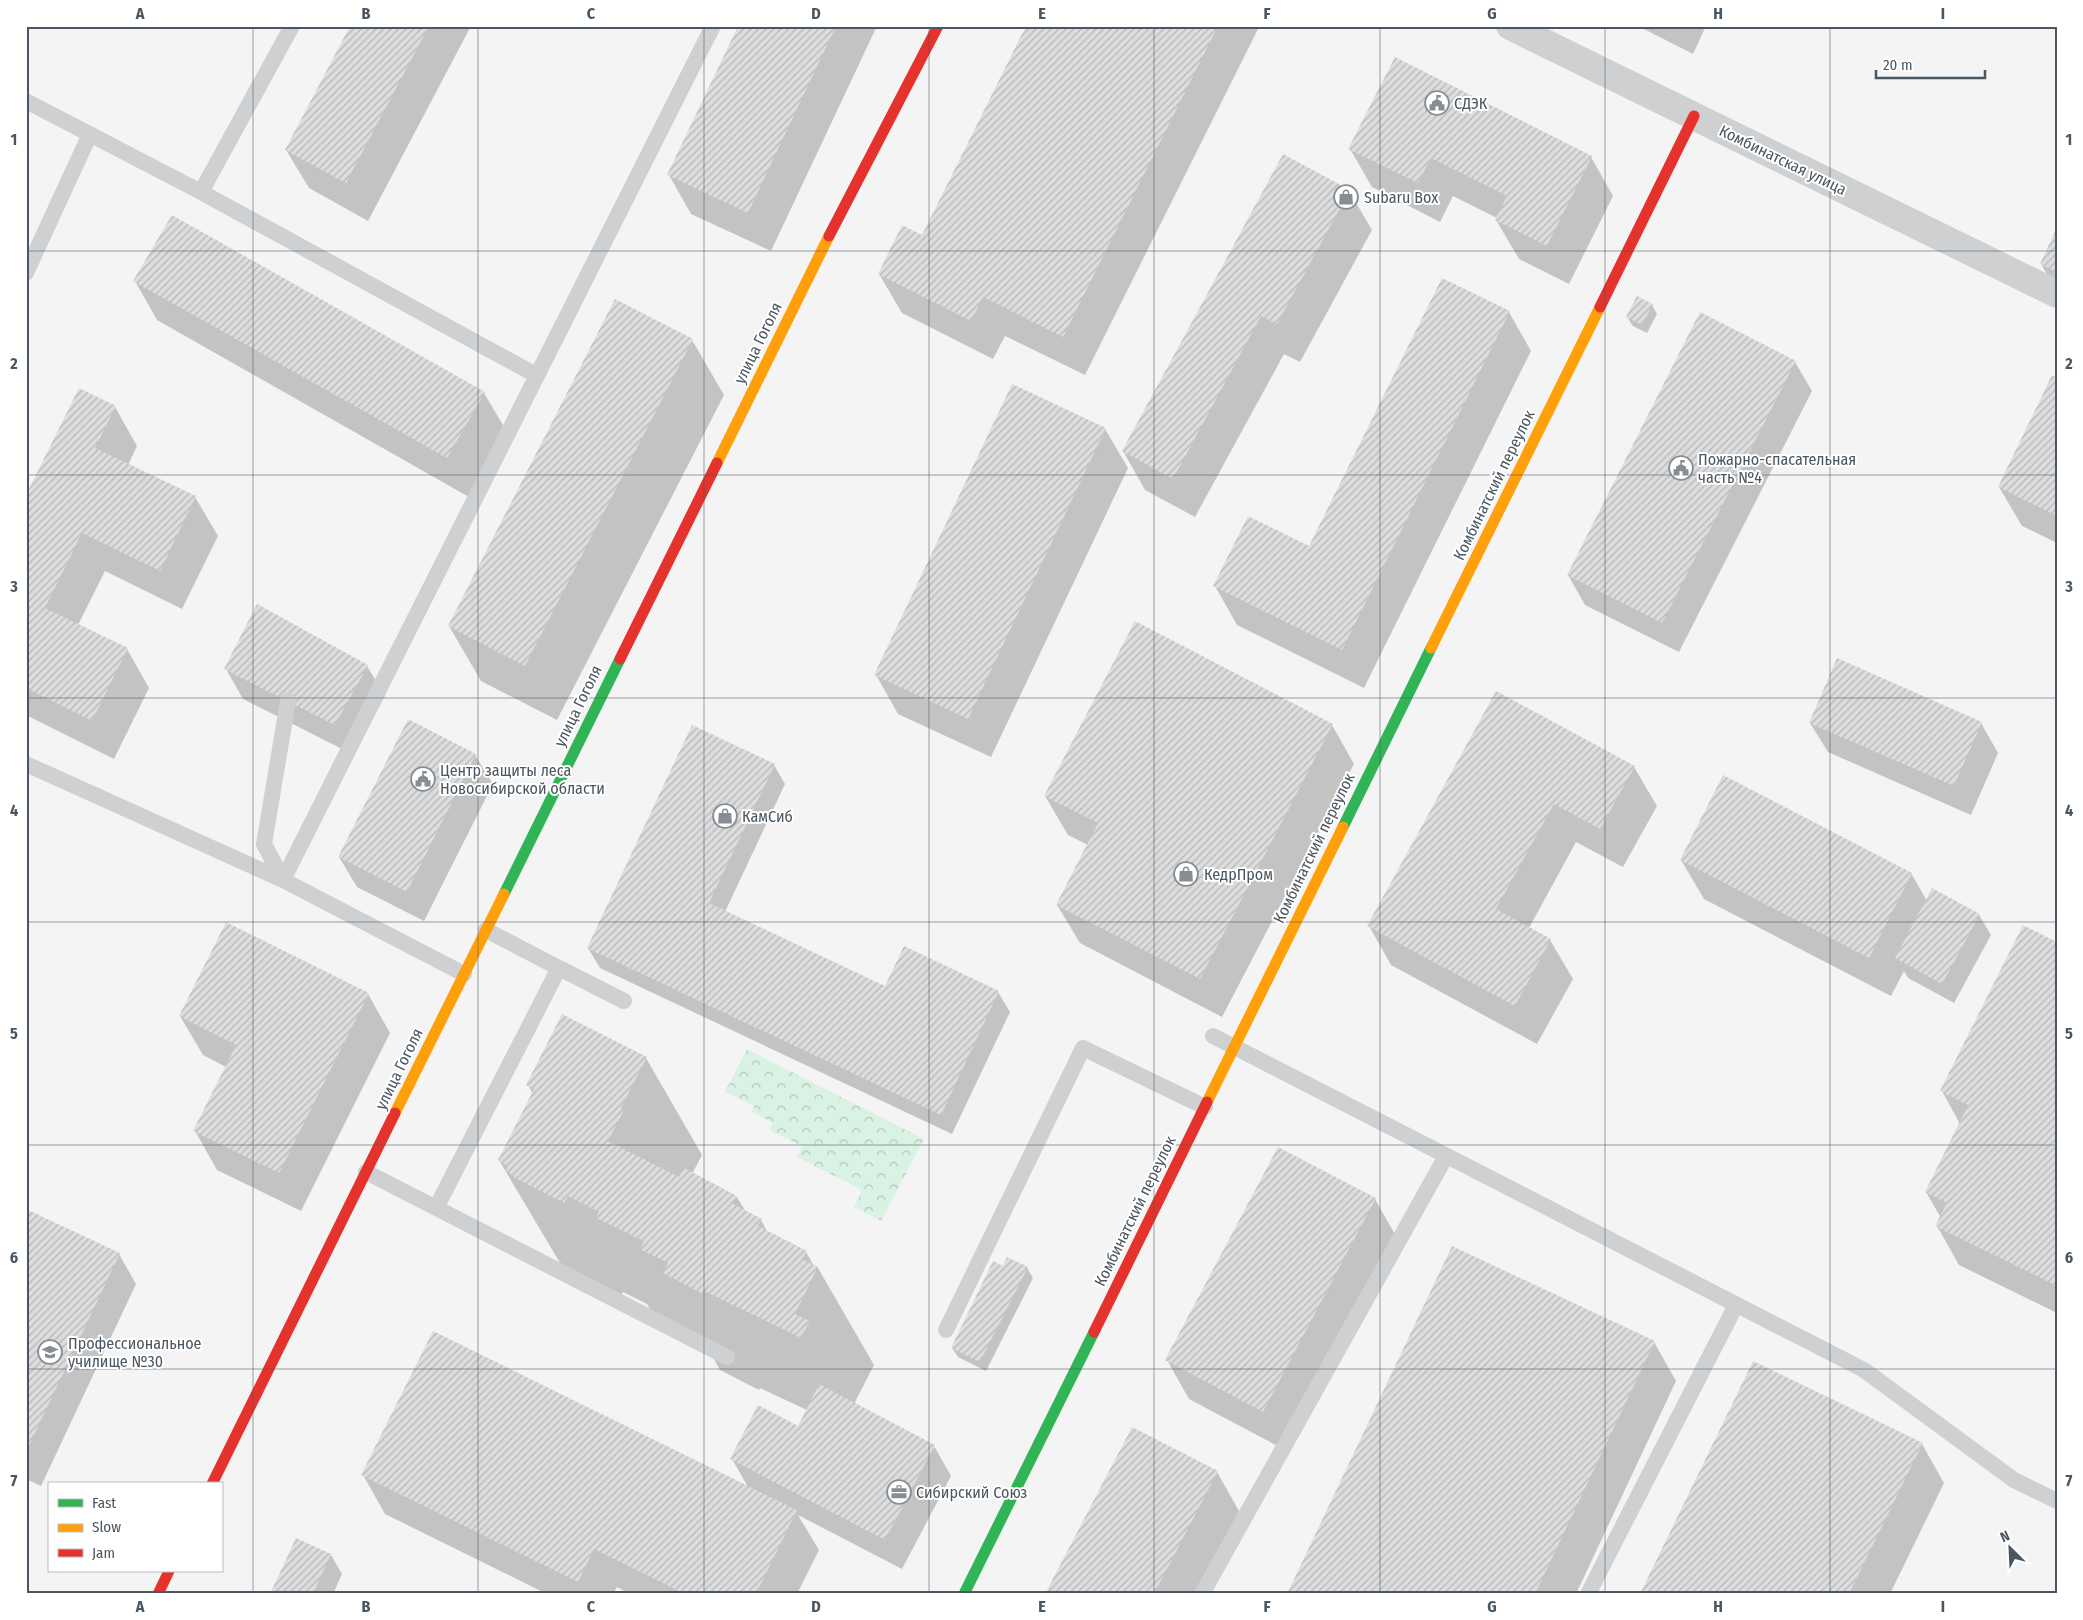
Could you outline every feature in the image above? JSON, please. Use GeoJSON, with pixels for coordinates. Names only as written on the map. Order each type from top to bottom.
{"type":"FeatureCollection","features":[{"type":"Feature","properties":{"kind":"street","name":"улица Гоголя"},"geometry":{"type":"LineString","coordinates":[[213,1482],[823,248],[938,26]]}},
{"type":"Feature","properties":{"kind":"street","name":"Комбинатская улица"},"geometry":{"type":"LineString","coordinates":[[1510,26],[2057,294]]}},
{"type":"Feature","properties":{"kind":"street","name":"Комбинатский переулок"},"geometry":{"type":"LineString","coordinates":[[964,1594],[1694,116]]}},
{"type":"Feature","properties":{"kind":"street"},"geometry":{"type":"LineString","coordinates":[[158,1594],[169,1572]]}},
{"type":"Feature","properties":{"kind":"lane"},"geometry":{"type":"LineString","coordinates":[[201,192],[292,26]]}},
{"type":"Feature","properties":{"kind":"lane"},"geometry":{"type":"LineString","coordinates":[[284,880],[713,26]]}},
{"type":"Feature","properties":{"kind":"lane"},"geometry":{"type":"LineString","coordinates":[[26,100],[201,192],[536,376]]}},
{"type":"Feature","properties":{"kind":"lane"},"geometry":{"type":"LineString","coordinates":[[26,273],[90,134]]}},
{"type":"Feature","properties":{"kind":"lane"},"geometry":{"type":"LineString","coordinates":[[284,880],[264,844],[288,701]]}},
{"type":"Feature","properties":{"kind":"lane"},"geometry":{"type":"LineString","coordinates":[[26,764],[284,880],[464,974]]}},
{"type":"Feature","properties":{"kind":"lane"},"geometry":{"type":"LineString","coordinates":[[486,930],[624,1001]]}},
{"type":"Feature","properties":{"kind":"lane"},"geometry":{"type":"LineString","coordinates":[[436,1208],[559,968]]}},
{"type":"Feature","properties":{"kind":"lane"},"geometry":{"type":"LineString","coordinates":[[1213,1036],[1864,1370],[2014,1480],[2057,1501]]}},
{"type":"Feature","properties":{"kind":"lane"},"geometry":{"type":"LineString","coordinates":[[946,1330],[1083,1048],[1205,1107]]}},
{"type":"Feature","properties":{"kind":"lane"},"geometry":{"type":"LineString","coordinates":[[1202,1594],[1446,1156]]}},
{"type":"Feature","properties":{"kind":"lane"},"geometry":{"type":"LineString","coordinates":[[366,1172],[727,1357]]}},
{"type":"Feature","properties":{"kind":"lane"},"geometry":{"type":"LineString","coordinates":[[1588,1594],[1736,1305]]}},
{"type":"Feature","properties":{"kind":"green space"},"geometry":{"type":"Polygon","coordinates":[[[747,1049],[924,1139],[881,1221],[854,1207],[862,1190],[797,1157],[802,1146],[769,1130],[773,1123],[752,1112],[754,1106],[725,1092],[747,1049]]]}},
{"type":"Feature","properties":{"kind":"building"},"geometry":{"type":"Polygon","coordinates":[[[350,26],[429,26],[346,183],[285,150],[350,26]]]}},
{"type":"Feature","properties":{"kind":"building"},"geometry":{"type":"Polygon","coordinates":[[[738,26],[836,26],[748,213],[667,175],[738,26]]]}},
{"type":"Feature","properties":{"kind":"building"},"geometry":{"type":"Polygon","coordinates":[[[1026,26],[1218,26],[1063,337],[983,297],[971,321],[878,274],[902,225],[922,235],[1026,26]]]}},
{"type":"Feature","properties":{"kind":"building"},"geometry":{"type":"Polygon","coordinates":[[[1395,57],[1592,156],[1547,246],[1495,220],[1507,196],[1431,158],[1418,183],[1348,149],[1395,57]]]}},
{"type":"Feature","properties":{"kind":"building"},"geometry":{"type":"Polygon","coordinates":[[[1283,154],[1350,190],[1277,324],[1261,316],[1173,479],[1122,451],[1283,154]]]}},
{"type":"Feature","properties":{"kind":"building"},"geometry":{"type":"Polygon","coordinates":[[[172,215],[485,392],[447,458],[133,281],[172,215]]]}},
{"type":"Feature","properties":{"kind":"building"},"geometry":{"type":"Polygon","coordinates":[[[2057,227],[2057,272],[2040,264],[2057,227]]]}},
{"type":"Feature","properties":{"kind":"building"},"geometry":{"type":"Polygon","coordinates":[[[1442,278],[1510,311],[1342,650],[1213,586],[1248,516],[1309,546],[1442,278]]]}},
{"type":"Feature","properties":{"kind":"building"},"geometry":{"type":"Polygon","coordinates":[[[1637,296],[1653,304],[1642,325],[1626,317],[1637,296]]]}},
{"type":"Feature","properties":{"kind":"building"},"geometry":{"type":"Polygon","coordinates":[[[615,299],[693,339],[525,666],[448,626],[615,299]]]}},
{"type":"Feature","properties":{"kind":"building","name":"Пожарно-спасательная часть №4"},"geometry":{"type":"Polygon","coordinates":[[[1700,312],[1796,361],[1662,623],[1567,575],[1700,312]]]}},
{"type":"Feature","properties":{"kind":"building"},"geometry":{"type":"Polygon","coordinates":[[[2052,375],[2057,378],[2057,516],[1998,487],[2052,375]]]}},
{"type":"Feature","properties":{"kind":"building"},"geometry":{"type":"Polygon","coordinates":[[[1012,384],[1106,428],[968,719],[874,675],[1012,384]]]}},
{"type":"Feature","properties":{"kind":"building"},"geometry":{"type":"Polygon","coordinates":[[[79,388],[116,406],[95,448],[196,496],[160,571],[82,533],[45,608],[128,648],[92,721],[26,688],[26,495],[79,388]]]}},
{"type":"Feature","properties":{"kind":"building"},"geometry":{"type":"Polygon","coordinates":[[[257,604],[368,665],[335,725],[224,669],[257,604]]]}},
{"type":"Feature","properties":{"kind":"building"},"geometry":{"type":"Polygon","coordinates":[[[1135,621],[1333,724],[1200,979],[1056,905],[1098,823],[1044,796],[1135,621]]]}},
{"type":"Feature","properties":{"kind":"building"},"geometry":{"type":"Polygon","coordinates":[[[1837,658],[1982,722],[1954,786],[1809,723],[1837,658]]]}},
{"type":"Feature","properties":{"kind":"building"},"geometry":{"type":"Polygon","coordinates":[[[1496,691],[1635,766],[1600,829],[1554,804],[1496,909],[1551,939],[1515,1006],[1367,926],[1496,691]]]}},
{"type":"Feature","properties":{"kind":"building"},"geometry":{"type":"Polygon","coordinates":[[[408,719],[476,754],[407,892],[338,857],[408,719]]]}},
{"type":"Feature","properties":{"kind":"building"},"geometry":{"type":"Polygon","coordinates":[[[692,725],[775,764],[709,903],[885,986],[904,946],[999,991],[941,1115],[587,948],[692,725]]]}},
{"type":"Feature","properties":{"kind":"building"},"geometry":{"type":"Polygon","coordinates":[[[1723,775],[1912,873],[1869,958],[1680,860],[1723,775]]]}},
{"type":"Feature","properties":{"kind":"building"},"geometry":{"type":"Polygon","coordinates":[[[1932,888],[1980,914],[1942,984],[1895,958],[1932,888]]]}},
{"type":"Feature","properties":{"kind":"building"},"geometry":{"type":"Polygon","coordinates":[[[226,922],[369,993],[279,1173],[193,1131],[236,1045],[179,1016],[226,922]]]}},
{"type":"Feature","properties":{"kind":"building"},"geometry":{"type":"Polygon","coordinates":[[[2023,925],[2057,942],[2057,1286],[1935,1226],[1947,1203],[1925,1192],[1968,1105],[1940,1091],[2023,925]]]}},
{"type":"Feature","properties":{"kind":"building"},"geometry":{"type":"Polygon","coordinates":[[[562,1014],[647,1057],[621,1108],[624,1110],[608,1141],[679,1177],[684,1168],[737,1196],[733,1204],[762,1219],[758,1226],[807,1251],[802,1259],[818,1267],[795,1314],[810,1321],[801,1338],[704,1291],[703,1294],[663,1273],[668,1263],[640,1249],[644,1241],[596,1218],[599,1212],[568,1196],[564,1203],[513,1177],[506,1171],[508,1166],[498,1160],[534,1089],[526,1085],[562,1014]]]}},
{"type":"Feature","properties":{"kind":"building"},"geometry":{"type":"Polygon","coordinates":[[[1278,1147],[1376,1198],[1263,1412],[1165,1360],[1278,1147]]]}},
{"type":"Feature","properties":{"kind":"building","name":"Профессиональное училище №30"},"geometry":{"type":"Polygon","coordinates":[[[26,1209],[120,1253],[26,1452],[26,1209]]]}},
{"type":"Feature","properties":{"kind":"building"},"geometry":{"type":"Polygon","coordinates":[[[1452,1246],[1655,1341],[1535,1594],[1287,1594],[1452,1246]]]}},
{"type":"Feature","properties":{"kind":"building"},"geometry":{"type":"Polygon","coordinates":[[[1007,1257],[1028,1267],[980,1362],[951,1348],[993,1261],[1003,1266],[1007,1257]]]}},
{"type":"Feature","properties":{"kind":"building"},"geometry":{"type":"Polygon","coordinates":[[[433,1331],[797,1510],[756,1594],[685,1594],[594,1549],[578,1582],[361,1475],[433,1331]]]}},
{"type":"Feature","properties":{"kind":"building"},"geometry":{"type":"Polygon","coordinates":[[[1753,1361],[1923,1443],[1849,1594],[1640,1594],[1753,1361]]]}},
{"type":"Feature","properties":{"kind":"building"},"geometry":{"type":"Polygon","coordinates":[[[819,1384],[935,1445],[885,1540],[730,1459],[758,1405],[798,1426],[819,1384]]]}},
{"type":"Feature","properties":{"kind":"building"},"geometry":{"type":"Polygon","coordinates":[[[1132,1427],[1218,1471],[1154,1594],[1045,1594],[1132,1427]]]}},
{"type":"Feature","properties":{"kind":"building"},"geometry":{"type":"Polygon","coordinates":[[[296,1538],[331,1554],[313,1594],[270,1594],[296,1538]]]}},
{"type":"Feature","properties":{"kind":"traffic: fast"},"geometry":{"type":"LineString","coordinates":[[1343,827],[1431,648]]}},
{"type":"Feature","properties":{"kind":"traffic: fast"},"geometry":{"type":"LineString","coordinates":[[504,894],[620,659]]}},
{"type":"Feature","properties":{"kind":"traffic: fast"},"geometry":{"type":"LineString","coordinates":[[964,1594],[1094,1332]]}},
{"type":"Feature","properties":{"kind":"traffic: slow"},"geometry":{"type":"LineString","coordinates":[[717,463],[829,236]]}},
{"type":"Feature","properties":{"kind":"traffic: slow"},"geometry":{"type":"LineString","coordinates":[[1431,648],[1600,307]]}},
{"type":"Feature","properties":{"kind":"traffic: slow"},"geometry":{"type":"LineString","coordinates":[[1207,1102],[1343,827]]}},
{"type":"Feature","properties":{"kind":"traffic: slow"},"geometry":{"type":"LineString","coordinates":[[395,1113],[504,894]]}},
{"type":"Feature","properties":{"kind":"traffic: jam"},"geometry":{"type":"LineString","coordinates":[[829,236],[938,26]]}},
{"type":"Feature","properties":{"kind":"traffic: jam"},"geometry":{"type":"LineString","coordinates":[[1600,307],[1694,116]]}},
{"type":"Feature","properties":{"kind":"traffic: jam"},"geometry":{"type":"LineString","coordinates":[[620,659],[717,463]]}},
{"type":"Feature","properties":{"kind":"traffic: jam"},"geometry":{"type":"LineString","coordinates":[[1094,1332],[1207,1102]]}},
{"type":"Feature","properties":{"kind":"traffic: jam"},"geometry":{"type":"LineString","coordinates":[[213,1482],[395,1113]]}},
{"type":"Feature","properties":{"kind":"traffic: jam"},"geometry":{"type":"LineString","coordinates":[[158,1594],[169,1572]]}},
{"type":"Feature","properties":{"kind":"place","name":"СДЭК"},"geometry":{"type":"Point","coordinates":[1437,103]}},
{"type":"Feature","properties":{"kind":"place","name":"Subaru Box"},"geometry":{"type":"Point","coordinates":[1346,197]}},
{"type":"Feature","properties":{"kind":"place","name":"Пожарно-спасательная часть №4"},"geometry":{"type":"Point","coordinates":[1681,468]}},
{"type":"Feature","properties":{"kind":"place","name":"Центр защиты леса Новосибирской области"},"geometry":{"type":"Point","coordinates":[423,779]}},
{"type":"Feature","properties":{"kind":"place","name":"КамСиб"},"geometry":{"type":"Point","coordinates":[725,816]}},
{"type":"Feature","properties":{"kind":"place","name":"КедрПром"},"geometry":{"type":"Point","coordinates":[1186,874]}},
{"type":"Feature","properties":{"kind":"place","name":"Профессиональное училище №30"},"geometry":{"type":"Point","coordinates":[50,1352]}},
{"type":"Feature","properties":{"kind":"place","name":"Сибирский Союз"},"geometry":{"type":"Point","coordinates":[899,1492]}}]}
